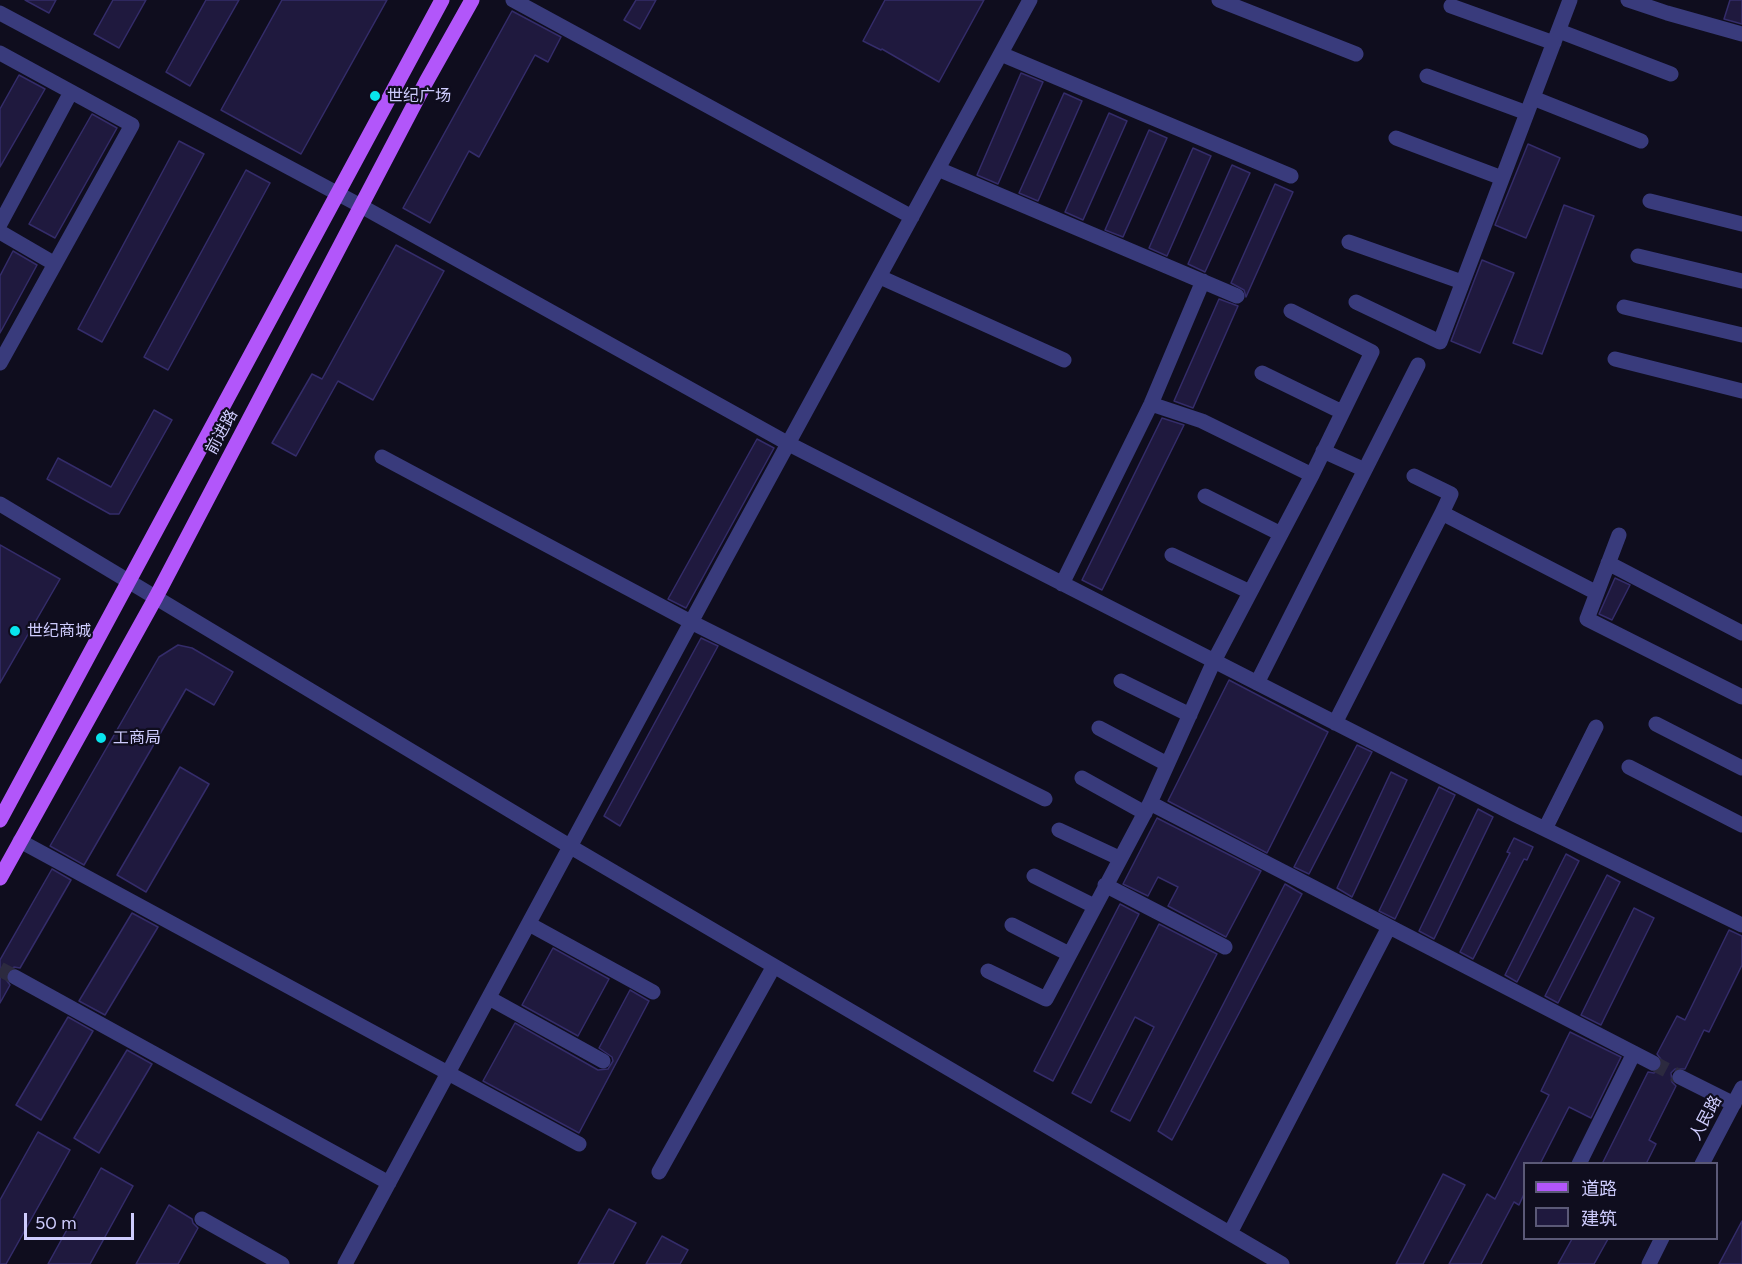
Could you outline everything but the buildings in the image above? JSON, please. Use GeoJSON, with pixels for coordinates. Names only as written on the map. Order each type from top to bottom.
{"type":"FeatureCollection","features":[{"type":"Feature","properties":{"kind":"main road","name":"前进路"},"geometry":{"type":"LineString","coordinates":[[0,820],[442,0]]}},
{"type":"Feature","properties":{"kind":"main road","name":"前进路"},"geometry":{"type":"LineString","coordinates":[[0,878],[156,597],[472,0]]}},
{"type":"Feature","properties":{"kind":"street"},"geometry":{"type":"LineString","coordinates":[[513,0],[912,217]]}},
{"type":"Feature","properties":{"kind":"street"},"geometry":{"type":"LineString","coordinates":[[345,1264],[1030,0]]}},
{"type":"Feature","properties":{"kind":"street"},"geometry":{"type":"LineString","coordinates":[[1219,0],[1356,54]]}},
{"type":"Feature","properties":{"kind":"street"},"geometry":{"type":"LineString","coordinates":[[1356,302],[1440,342],[1570,0]]}},
{"type":"Feature","properties":{"kind":"street"},"geometry":{"type":"LineString","coordinates":[[1628,0],[1742,34]]}},
{"type":"Feature","properties":{"kind":"street"},"geometry":{"type":"LineString","coordinates":[[1450,6],[1671,74]]}},
{"type":"Feature","properties":{"kind":"street"},"geometry":{"type":"LineString","coordinates":[[0,13],[361,206],[789,444],[1545,829],[1742,925]]}},
{"type":"Feature","properties":{"kind":"street"},"geometry":{"type":"LineString","coordinates":[[0,53],[132,125],[0,363]]}},
{"type":"Feature","properties":{"kind":"street"},"geometry":{"type":"LineString","coordinates":[[1001,54],[1292,176]]}},
{"type":"Feature","properties":{"kind":"street"},"geometry":{"type":"LineString","coordinates":[[1427,76],[1641,141]]}},
{"type":"Feature","properties":{"kind":"street"},"geometry":{"type":"LineString","coordinates":[[0,224],[71,92]]}},
{"type":"Feature","properties":{"kind":"street"},"geometry":{"type":"LineString","coordinates":[[1396,138],[1502,178]]}},
{"type":"Feature","properties":{"kind":"street"},"geometry":{"type":"LineString","coordinates":[[938,170],[1237,296]]}},
{"type":"Feature","properties":{"kind":"street"},"geometry":{"type":"LineString","coordinates":[[1650,201],[1742,224]]}},
{"type":"Feature","properties":{"kind":"street"},"geometry":{"type":"LineString","coordinates":[[0,232],[55,264]]}},
{"type":"Feature","properties":{"kind":"street"},"geometry":{"type":"LineString","coordinates":[[1349,242],[1462,282]]}},
{"type":"Feature","properties":{"kind":"street"},"geometry":{"type":"LineString","coordinates":[[1638,256],[1742,281]]}},
{"type":"Feature","properties":{"kind":"street"},"geometry":{"type":"LineString","coordinates":[[880,277],[1064,360]]}},
{"type":"Feature","properties":{"kind":"street"},"geometry":{"type":"LineString","coordinates":[[1062,584],[1151,404],[1203,281]]}},
{"type":"Feature","properties":{"kind":"street"},"geometry":{"type":"LineString","coordinates":[[1624,308],[1742,336]]}},
{"type":"Feature","properties":{"kind":"street"},"geometry":{"type":"LineString","coordinates":[[988,971],[1046,999],[1147,808],[1214,661],[1312,475],[1372,352],[1291,311]]}},
{"type":"Feature","properties":{"kind":"street"},"geometry":{"type":"LineString","coordinates":[[1615,359],[1742,391]]}},
{"type":"Feature","properties":{"kind":"street"},"geometry":{"type":"LineString","coordinates":[[1257,683],[1418,365]]}},
{"type":"Feature","properties":{"kind":"street"},"geometry":{"type":"LineString","coordinates":[[1262,373],[1342,412]]}},
{"type":"Feature","properties":{"kind":"street"},"geometry":{"type":"LineString","coordinates":[[1151,404],[1202,422],[1312,475]]}},
{"type":"Feature","properties":{"kind":"street"},"geometry":{"type":"LineString","coordinates":[[1323,451],[1365,470]]}},
{"type":"Feature","properties":{"kind":"street"},"geometry":{"type":"LineString","coordinates":[[382,457],[691,622],[1045,799]]}},
{"type":"Feature","properties":{"kind":"street"},"geometry":{"type":"LineString","coordinates":[[1335,723],[1451,494],[1414,476]]}},
{"type":"Feature","properties":{"kind":"street"},"geometry":{"type":"LineString","coordinates":[[1205,496],[1281,534]]}},
{"type":"Feature","properties":{"kind":"street"},"geometry":{"type":"LineString","coordinates":[[0,504],[571,847],[1282,1264]]}},
{"type":"Feature","properties":{"kind":"street"},"geometry":{"type":"LineString","coordinates":[[1442,513],[1597,593]]}},
{"type":"Feature","properties":{"kind":"street"},"geometry":{"type":"LineString","coordinates":[[1619,535],[1587,619],[1742,697]]}},
{"type":"Feature","properties":{"kind":"street"},"geometry":{"type":"LineString","coordinates":[[1172,555],[1250,592]]}},
{"type":"Feature","properties":{"kind":"street"},"geometry":{"type":"LineString","coordinates":[[1608,563],[1742,633]]}},
{"type":"Feature","properties":{"kind":"street"},"geometry":{"type":"LineString","coordinates":[[1121,681],[1190,715]]}},
{"type":"Feature","properties":{"kind":"street"},"geometry":{"type":"LineString","coordinates":[[1656,724],[1742,768]]}},
{"type":"Feature","properties":{"kind":"street"},"geometry":{"type":"LineString","coordinates":[[1545,829],[1596,727]]}},
{"type":"Feature","properties":{"kind":"street"},"geometry":{"type":"LineString","coordinates":[[1100,729],[1167,764]]}},
{"type":"Feature","properties":{"kind":"street"},"geometry":{"type":"LineString","coordinates":[[1629,767],[1742,825]]}},
{"type":"Feature","properties":{"kind":"street"},"geometry":{"type":"LineString","coordinates":[[1082,778],[1389,927],[1653,1063]]}},
{"type":"Feature","properties":{"kind":"street"},"geometry":{"type":"LineString","coordinates":[[1059,830],[1119,858]]}},
{"type":"Feature","properties":{"kind":"street"},"geometry":{"type":"LineString","coordinates":[[20,841],[579,1144]]}},
{"type":"Feature","properties":{"kind":"street"},"geometry":{"type":"LineString","coordinates":[[1034,876],[1094,906]]}},
{"type":"Feature","properties":{"kind":"street"},"geometry":{"type":"LineString","coordinates":[[1105,885],[1225,948]]}},
{"type":"Feature","properties":{"kind":"street"},"geometry":{"type":"LineString","coordinates":[[529,924],[653,992]]}},
{"type":"Feature","properties":{"kind":"street"},"geometry":{"type":"LineString","coordinates":[[1012,925],[1069,954]]}},
{"type":"Feature","properties":{"kind":"street"},"geometry":{"type":"LineString","coordinates":[[1230,1233],[1389,927]]}},
{"type":"Feature","properties":{"kind":"street"},"geometry":{"type":"LineString","coordinates":[[659,1172],[774,966]]}},
{"type":"Feature","properties":{"kind":"street"},"geometry":{"type":"LineString","coordinates":[[15,977],[389,1182]]}},
{"type":"Feature","properties":{"kind":"street"},"geometry":{"type":"LineString","coordinates":[[489,998],[603,1062]]}},
{"type":"Feature","properties":{"kind":"street"},"geometry":{"type":"LineString","coordinates":[[1580,1162],[1634,1053]]}},
{"type":"Feature","properties":{"kind":"street"},"geometry":{"type":"LineString","coordinates":[[1680,1077],[1734,1104]]}},
{"type":"Feature","properties":{"kind":"street","name":"人民路"},"geometry":{"type":"LineString","coordinates":[[1703,1162],[1742,1088]]}},
{"type":"Feature","properties":{"kind":"street"},"geometry":{"type":"LineString","coordinates":[[202,1219],[282,1264]]}},
{"type":"Feature","properties":{"kind":"street"},"geometry":{"type":"LineString","coordinates":[[1649,1264],[1661,1240]]}},
{"type":"Feature","properties":{"kind":"tunnel"},"geometry":{"type":"LineString","coordinates":[[0,969],[15,977]]}},
{"type":"Feature","properties":{"kind":"tunnel"},"geometry":{"type":"LineString","coordinates":[[1653,1063],[1680,1077]]}},
{"type":"Feature","properties":{"kind":"place","name":"世纪广场"},"geometry":{"type":"Point","coordinates":[375,96]}},
{"type":"Feature","properties":{"kind":"place","name":"世纪商城"},"geometry":{"type":"Point","coordinates":[15,631]}},
{"type":"Feature","properties":{"kind":"place","name":"工商局"},"geometry":{"type":"Point","coordinates":[101,738]}}]}
